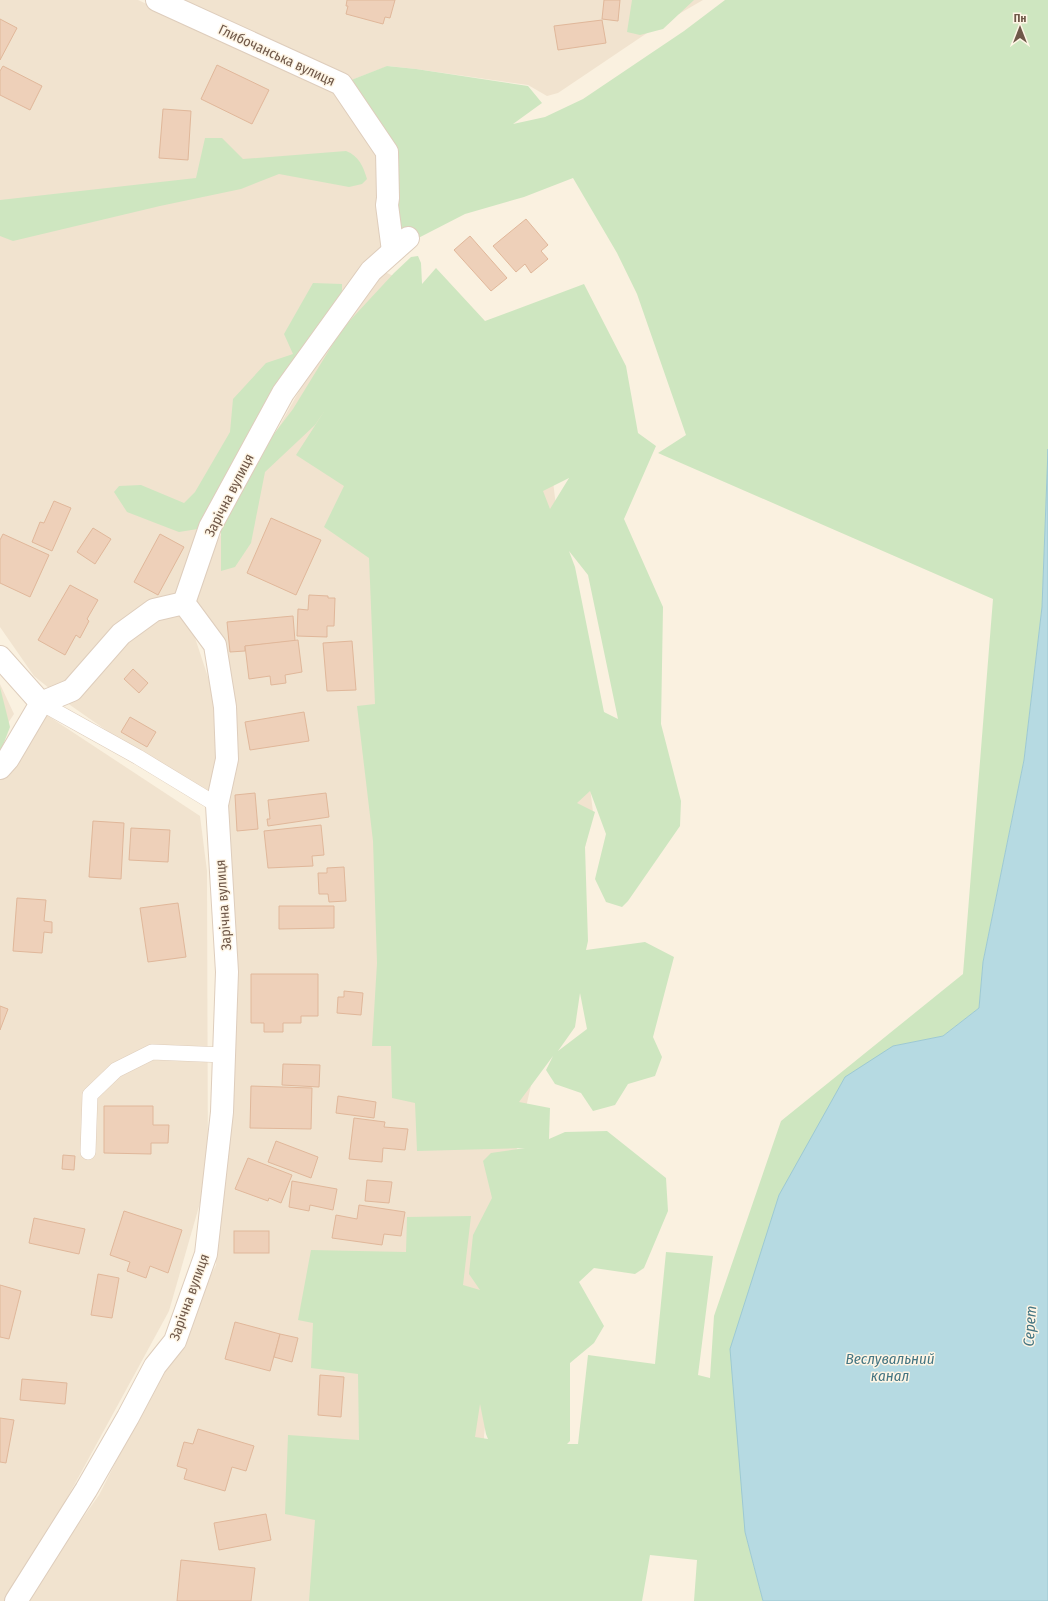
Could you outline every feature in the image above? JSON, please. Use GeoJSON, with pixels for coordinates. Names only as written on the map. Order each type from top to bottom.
{"type":"FeatureCollection","features":[{"type":"Feature","properties":{"kind":"street","name":"Глибочанська вулиця"},"geometry":{"type":"LineString","coordinates":[[157,0],[341,84],[387,152],[387,205],[400,244]]}},
{"type":"Feature","properties":{"kind":"street","name":"Зарічна вулиця"},"geometry":{"type":"LineString","coordinates":[[16,1601],[86,1490],[128,1417],[155,1366],[175,1341],[206,1254],[222,1112],[227,972],[217,804],[227,759],[224,699],[215,645],[184,603],[210,527],[283,393],[371,271],[400,244]]}},
{"type":"Feature","properties":{"kind":"street"},"geometry":{"type":"LineString","coordinates":[[0,768],[8,759],[41,703],[72,690],[121,634],[154,610],[184,603]]}},
{"type":"Feature","properties":{"kind":"street"},"geometry":{"type":"LineString","coordinates":[[0,657],[41,703]]}},
{"type":"Feature","properties":{"kind":"lane"},"geometry":{"type":"LineString","coordinates":[[41,703],[138,757],[217,804]]}},
{"type":"Feature","properties":{"kind":"lane"},"geometry":{"type":"LineString","coordinates":[[88,1152],[90,1095],[116,1070],[152,1052],[224,1054]]}},
{"type":"Feature","properties":{"kind":"shaded area"},"geometry":{"type":"Polygon","coordinates":[[[0,0],[138,0],[340,93],[380,153],[387,250],[280,411],[181,595],[224,726],[212,804],[70,705],[34,676],[0,627],[0,0]]]}},
{"type":"Feature","properties":{"kind":"shaded area"},"geometry":{"type":"Polygon","coordinates":[[[157,0],[703,0],[653,29],[558,93],[547,96],[528,85],[388,66],[341,84],[157,0]]]}},
{"type":"Feature","properties":{"kind":"shaded area"},"geometry":{"type":"Polygon","coordinates":[[[385,272],[474,315],[552,473],[593,812],[517,1147],[484,1436],[492,1601],[24,1601],[99,1495],[216,1265],[221,1140],[228,716],[192,592],[241,494],[311,370],[385,272]]]}},
{"type":"Feature","properties":{"kind":"shaded area"},"geometry":{"type":"Polygon","coordinates":[[[0,684],[14,714],[0,735],[0,684]]]}},
{"type":"Feature","properties":{"kind":"shaded area"},"geometry":{"type":"Polygon","coordinates":[[[36,708],[200,816],[207,871],[208,1175],[169,1311],[11,1601],[0,1601],[0,755],[36,708]]]}},
{"type":"Feature","properties":{"kind":"green space"},"geometry":{"type":"Polygon","coordinates":[[[632,0],[694,0],[663,29],[640,35],[627,32],[632,0]]]}},
{"type":"Feature","properties":{"kind":"green space"},"geometry":{"type":"Polygon","coordinates":[[[725,0],[1048,0],[1048,449],[1042,607],[1024,760],[983,962],[979,1008],[943,1036],[893,1046],[745,1532],[763,1601],[694,1601],[697,1560],[650,1555],[642,1601],[309,1601],[315,1520],[285,1514],[288,1435],[359,1440],[358,1374],[311,1368],[313,1323],[298,1320],[311,1250],[406,1252],[407,1217],[471,1216],[463,1285],[480,1290],[469,1274],[473,1235],[492,1198],[483,1161],[491,1153],[525,1148],[417,1151],[415,1103],[392,1098],[391,1046],[372,1046],[377,963],[373,841],[357,706],[375,704],[369,558],[324,527],[344,486],[296,455],[325,410],[315,425],[265,472],[251,543],[235,567],[221,571],[221,524],[257,456],[293,409],[342,329],[394,273],[411,257],[418,256],[421,263],[422,284],[436,268],[485,321],[584,284],[626,366],[638,433],[656,446],[624,519],[663,607],[661,724],[681,801],[680,826],[628,901],[622,907],[606,902],[595,879],[606,834],[590,791],[577,803],[595,812],[585,847],[588,941],[586,950],[645,942],[674,957],[653,1037],[662,1057],[655,1076],[628,1084],[615,1105],[593,1111],[581,1093],[555,1084],[546,1070],[553,1056],[519,1102],[550,1108],[549,1139],[565,1132],[607,1131],[666,1178],[668,1211],[644,1268],[635,1274],[594,1268],[579,1282],[604,1326],[594,1343],[570,1363],[570,1441],[567,1444],[578,1444],[588,1355],[655,1364],[666,1252],[713,1256],[698,1375],[710,1378],[714,1316],[781,1121],[963,974],[993,599],[658,453],[686,435],[637,294],[617,253],[573,178],[524,197],[465,214],[393,251],[387,152],[341,84],[387,66],[528,86],[542,103],[513,124],[545,117],[583,99],[684,31],[725,0]],[[569,478],[543,491],[550,509],[569,478]],[[569,551],[575,567],[604,712],[618,719],[588,575],[569,551]],[[580,993],[575,1027],[558,1051],[587,1029],[580,993]],[[480,1404],[475,1437],[488,1439],[480,1404]]]}},
{"type":"Feature","properties":{"kind":"green space"},"geometry":{"type":"Polygon","coordinates":[[[205,138],[222,138],[243,159],[346,151],[360,162],[367,179],[362,184],[349,187],[279,174],[241,189],[160,206],[13,241],[0,236],[0,200],[196,178],[205,138]]]}},
{"type":"Feature","properties":{"kind":"green space"},"geometry":{"type":"Polygon","coordinates":[[[313,283],[342,284],[342,304],[210,527],[179,532],[127,512],[114,492],[119,486],[141,485],[184,503],[195,492],[230,432],[233,399],[266,363],[293,354],[284,334],[313,283]]]}},
{"type":"Feature","properties":{"kind":"green space"},"geometry":{"type":"Polygon","coordinates":[[[0,687],[10,727],[0,753],[0,687]]]}},
{"type":"Feature","properties":{"kind":"water","name":"Веслувальний канал"},"geometry":{"type":"Polygon","coordinates":[[[1048,449],[1048,1601],[763,1601],[745,1532],[730,1349],[779,1195],[845,1077],[893,1046],[943,1036],[979,1008],[983,962],[1024,760],[1042,607],[1048,449]]]}},
{"type":"Feature","properties":{"kind":"building"},"geometry":{"type":"Polygon","coordinates":[[[347,0],[395,0],[390,18],[385,17],[383,24],[346,14],[348,6],[346,6],[347,0]]]}},
{"type":"Feature","properties":{"kind":"building"},"geometry":{"type":"Polygon","coordinates":[[[604,0],[620,0],[618,21],[602,19],[604,0]]]}},
{"type":"Feature","properties":{"kind":"building"},"geometry":{"type":"Polygon","coordinates":[[[0,19],[17,28],[0,60],[0,19]]]}},
{"type":"Feature","properties":{"kind":"building"},"geometry":{"type":"Polygon","coordinates":[[[602,20],[606,43],[558,50],[554,26],[602,20]]]}},
{"type":"Feature","properties":{"kind":"building"},"geometry":{"type":"Polygon","coordinates":[[[217,65],[269,90],[252,124],[201,99],[217,65]]]}},
{"type":"Feature","properties":{"kind":"building"},"geometry":{"type":"Polygon","coordinates":[[[3,66],[42,86],[30,110],[0,95],[0,71],[3,66]]]}},
{"type":"Feature","properties":{"kind":"building"},"geometry":{"type":"Polygon","coordinates":[[[163,109],[191,111],[188,160],[159,158],[163,109]]]}},
{"type":"Feature","properties":{"kind":"building"},"geometry":{"type":"Polygon","coordinates":[[[526,219],[548,245],[541,251],[548,259],[531,273],[525,264],[516,272],[493,246],[526,219]]]}},
{"type":"Feature","properties":{"kind":"building"},"geometry":{"type":"Polygon","coordinates":[[[470,236],[507,278],[491,291],[454,250],[470,236]]]}},
{"type":"Feature","properties":{"kind":"building"},"geometry":{"type":"Polygon","coordinates":[[[54,501],[71,508],[52,551],[32,542],[40,522],[44,523],[54,501]]]}},
{"type":"Feature","properties":{"kind":"building"},"geometry":{"type":"Polygon","coordinates":[[[271,518],[321,540],[296,595],[247,573],[271,518]]]}},
{"type":"Feature","properties":{"kind":"building"},"geometry":{"type":"Polygon","coordinates":[[[93,528],[111,539],[95,564],[77,552],[93,528]]]}},
{"type":"Feature","properties":{"kind":"building"},"geometry":{"type":"Polygon","coordinates":[[[3,534],[49,555],[30,597],[0,583],[0,540],[3,534]]]}},
{"type":"Feature","properties":{"kind":"building"},"geometry":{"type":"Polygon","coordinates":[[[160,534],[184,547],[158,595],[134,582],[160,534]]]}},
{"type":"Feature","properties":{"kind":"building"},"geometry":{"type":"Polygon","coordinates":[[[70,585],[98,600],[87,619],[89,621],[80,638],[76,635],[65,655],[38,640],[70,585]]]}},
{"type":"Feature","properties":{"kind":"building"},"geometry":{"type":"Polygon","coordinates":[[[309,595],[335,598],[334,626],[327,626],[327,637],[297,636],[298,609],[308,610],[309,595]]]}},
{"type":"Feature","properties":{"kind":"building"},"geometry":{"type":"Polygon","coordinates":[[[293,616],[295,641],[245,646],[245,651],[230,652],[227,622],[293,616]]]}},
{"type":"Feature","properties":{"kind":"building"},"geometry":{"type":"Polygon","coordinates":[[[298,640],[302,672],[285,675],[286,683],[271,685],[270,676],[249,679],[245,646],[298,640]]]}},
{"type":"Feature","properties":{"kind":"building"},"geometry":{"type":"Polygon","coordinates":[[[352,641],[356,690],[327,691],[323,643],[352,641]]]}},
{"type":"Feature","properties":{"kind":"building"},"geometry":{"type":"Polygon","coordinates":[[[133,669],[148,683],[139,693],[124,679],[133,669]]]}},
{"type":"Feature","properties":{"kind":"building"},"geometry":{"type":"Polygon","coordinates":[[[304,712],[309,741],[250,750],[245,722],[304,712]]]}},
{"type":"Feature","properties":{"kind":"building"},"geometry":{"type":"Polygon","coordinates":[[[130,717],[156,732],[147,747],[121,732],[130,717]]]}},
{"type":"Feature","properties":{"kind":"building"},"geometry":{"type":"Polygon","coordinates":[[[255,793],[258,829],[237,831],[235,795],[255,793]]]}},
{"type":"Feature","properties":{"kind":"building"},"geometry":{"type":"Polygon","coordinates":[[[326,793],[329,817],[268,826],[267,819],[270,819],[268,800],[326,793]]]}},
{"type":"Feature","properties":{"kind":"building"},"geometry":{"type":"Polygon","coordinates":[[[93,821],[124,823],[121,879],[89,877],[93,821]]]}},
{"type":"Feature","properties":{"kind":"building"},"geometry":{"type":"Polygon","coordinates":[[[321,825],[324,855],[312,856],[313,866],[268,868],[264,831],[321,825]]]}},
{"type":"Feature","properties":{"kind":"building"},"geometry":{"type":"Polygon","coordinates":[[[131,828],[170,830],[168,862],[129,860],[131,828]]]}},
{"type":"Feature","properties":{"kind":"building"},"geometry":{"type":"Polygon","coordinates":[[[344,867],[346,901],[329,902],[328,894],[319,894],[318,873],[327,873],[327,868],[344,867]]]}},
{"type":"Feature","properties":{"kind":"building"},"geometry":{"type":"Polygon","coordinates":[[[17,898],[46,900],[44,921],[52,922],[52,933],[44,932],[42,953],[13,951],[17,898]]]}},
{"type":"Feature","properties":{"kind":"building"},"geometry":{"type":"Polygon","coordinates":[[[178,903],[186,957],[148,962],[140,908],[178,903]]]}},
{"type":"Feature","properties":{"kind":"building"},"geometry":{"type":"Polygon","coordinates":[[[279,906],[334,906],[334,928],[279,929],[279,906]]]}},
{"type":"Feature","properties":{"kind":"building"},"geometry":{"type":"Polygon","coordinates":[[[251,974],[318,974],[318,1016],[301,1016],[301,1023],[283,1023],[283,1032],[264,1032],[264,1023],[251,1023],[251,974]]]}},
{"type":"Feature","properties":{"kind":"building"},"geometry":{"type":"Polygon","coordinates":[[[344,991],[363,993],[361,1015],[337,1013],[338,997],[344,997],[344,991]]]}},
{"type":"Feature","properties":{"kind":"building"},"geometry":{"type":"Polygon","coordinates":[[[0,1006],[8,1009],[0,1030],[0,1006]]]}},
{"type":"Feature","properties":{"kind":"building"},"geometry":{"type":"Polygon","coordinates":[[[283,1064],[320,1065],[319,1087],[282,1085],[283,1064]]]}},
{"type":"Feature","properties":{"kind":"building"},"geometry":{"type":"Polygon","coordinates":[[[251,1086],[312,1088],[311,1129],[250,1128],[251,1086]]]}},
{"type":"Feature","properties":{"kind":"building"},"geometry":{"type":"Polygon","coordinates":[[[338,1096],[376,1102],[374,1118],[336,1113],[338,1096]]]}},
{"type":"Feature","properties":{"kind":"building"},"geometry":{"type":"Polygon","coordinates":[[[104,1106],[153,1106],[153,1125],[169,1125],[168,1143],[151,1143],[151,1154],[104,1153],[104,1106]]]}},
{"type":"Feature","properties":{"kind":"building"},"geometry":{"type":"Polygon","coordinates":[[[354,1118],[385,1122],[384,1127],[408,1129],[405,1150],[383,1148],[382,1162],[349,1159],[354,1118]]]}},
{"type":"Feature","properties":{"kind":"building"},"geometry":{"type":"Polygon","coordinates":[[[276,1141],[318,1157],[311,1178],[268,1162],[276,1141]]]}},
{"type":"Feature","properties":{"kind":"building"},"geometry":{"type":"Polygon","coordinates":[[[63,1155],[75,1156],[74,1170],[62,1169],[63,1155]]]}},
{"type":"Feature","properties":{"kind":"building"},"geometry":{"type":"Polygon","coordinates":[[[248,1158],[292,1175],[281,1203],[269,1198],[268,1201],[235,1189],[248,1158]]]}},
{"type":"Feature","properties":{"kind":"building"},"geometry":{"type":"Polygon","coordinates":[[[367,1180],[392,1182],[389,1203],[365,1201],[367,1180]]]}},
{"type":"Feature","properties":{"kind":"building"},"geometry":{"type":"Polygon","coordinates":[[[292,1181],[337,1189],[333,1210],[310,1205],[309,1211],[289,1207],[292,1181]]]}},
{"type":"Feature","properties":{"kind":"building"},"geometry":{"type":"Polygon","coordinates":[[[359,1205],[405,1212],[401,1236],[384,1234],[382,1245],[332,1238],[336,1215],[357,1219],[359,1205]]]}},
{"type":"Feature","properties":{"kind":"building"},"geometry":{"type":"Polygon","coordinates":[[[124,1211],[182,1230],[168,1273],[150,1266],[146,1278],[127,1271],[130,1262],[110,1255],[124,1211]]]}},
{"type":"Feature","properties":{"kind":"building"},"geometry":{"type":"Polygon","coordinates":[[[34,1218],[85,1229],[79,1254],[29,1243],[34,1218]]]}},
{"type":"Feature","properties":{"kind":"building"},"geometry":{"type":"Polygon","coordinates":[[[234,1231],[269,1231],[269,1253],[234,1253],[234,1231]]]}},
{"type":"Feature","properties":{"kind":"building"},"geometry":{"type":"Polygon","coordinates":[[[98,1274],[119,1278],[112,1318],[91,1315],[98,1274]]]}},
{"type":"Feature","properties":{"kind":"building"},"geometry":{"type":"Polygon","coordinates":[[[0,1285],[21,1291],[9,1339],[0,1337],[0,1285]]]}},
{"type":"Feature","properties":{"kind":"building"},"geometry":{"type":"Polygon","coordinates":[[[235,1322],[280,1334],[270,1371],[225,1359],[235,1322]]]}},
{"type":"Feature","properties":{"kind":"building"},"geometry":{"type":"Polygon","coordinates":[[[280,1334],[298,1338],[292,1362],[274,1357],[280,1334]]]}},
{"type":"Feature","properties":{"kind":"building"},"geometry":{"type":"Polygon","coordinates":[[[320,1375],[344,1377],[341,1417],[318,1415],[320,1375]]]}},
{"type":"Feature","properties":{"kind":"building"},"geometry":{"type":"Polygon","coordinates":[[[22,1379],[67,1383],[65,1404],[20,1400],[22,1379]]]}},
{"type":"Feature","properties":{"kind":"building"},"geometry":{"type":"Polygon","coordinates":[[[0,1418],[14,1420],[6,1463],[0,1462],[0,1418]]]}},
{"type":"Feature","properties":{"kind":"building"},"geometry":{"type":"Polygon","coordinates":[[[198,1429],[254,1446],[246,1471],[232,1467],[225,1491],[184,1479],[187,1469],[177,1466],[184,1442],[193,1444],[198,1429]]]}},
{"type":"Feature","properties":{"kind":"building"},"geometry":{"type":"Polygon","coordinates":[[[266,1514],[271,1540],[219,1550],[214,1523],[266,1514]]]}},
{"type":"Feature","properties":{"kind":"building"},"geometry":{"type":"Polygon","coordinates":[[[181,1560],[255,1568],[251,1601],[177,1601],[181,1560]]]}},
{"type":"Feature","properties":{"kind":"water label","name":"Серет"},"geometry":{"type":"Point","coordinates":[1030,1326]}}]}
